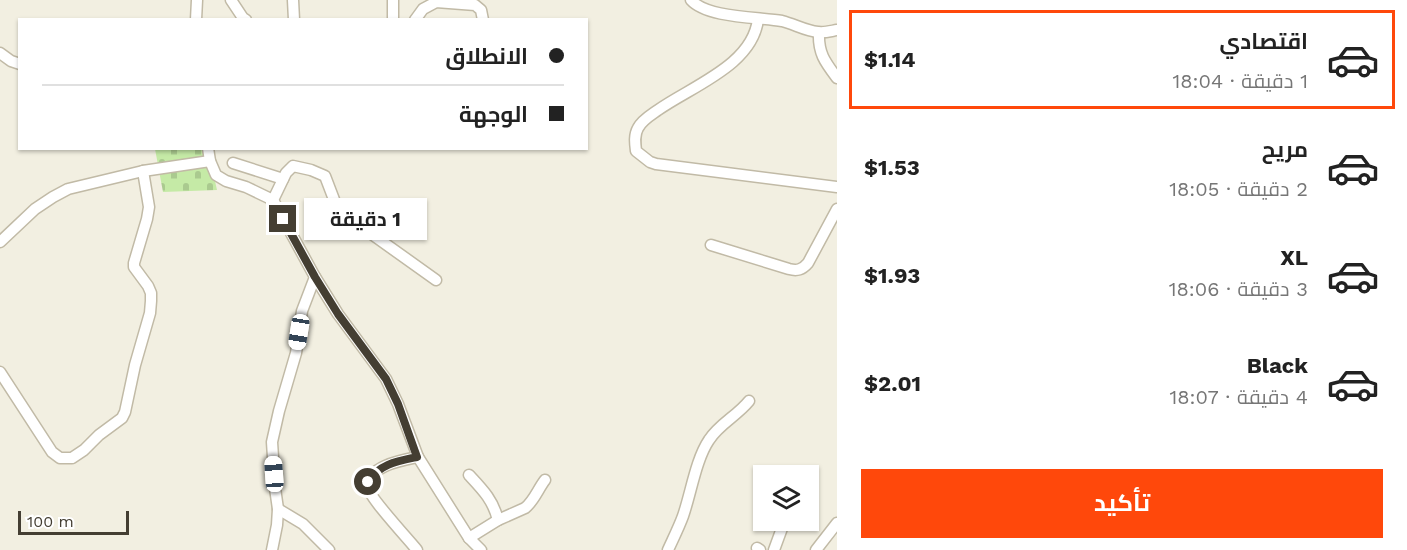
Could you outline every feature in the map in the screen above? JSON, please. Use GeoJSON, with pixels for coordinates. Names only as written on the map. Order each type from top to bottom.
{"type":"FeatureCollection","features":[{"type":"Feature","properties":{"kind":"street"},"geometry":{"type":"LineString","coordinates":[[196,18],[197,0]]}},
{"type":"Feature","properties":{"kind":"street"},"geometry":{"type":"LineString","coordinates":[[231,0],[243,18]]}},
{"type":"Feature","properties":{"kind":"street"},"geometry":{"type":"LineString","coordinates":[[293,0],[294,18]]}},
{"type":"Feature","properties":{"kind":"street"},"geometry":{"type":"LineString","coordinates":[[393,0],[393,18]]}},
{"type":"Feature","properties":{"kind":"street"},"geometry":{"type":"LineString","coordinates":[[691,0],[700,8],[710,11],[781,21],[819,33],[837,30]]}},
{"type":"Feature","properties":{"kind":"street"},"geometry":{"type":"LineString","coordinates":[[416,18],[423,9],[436,2],[475,5],[481,10],[483,18]]}},
{"type":"Feature","properties":{"kind":"street"},"geometry":{"type":"LineString","coordinates":[[758,19],[757,30],[751,41],[730,64],[644,120],[635,135],[636,151],[656,164],[837,188]]}},
{"type":"Feature","properties":{"kind":"street"},"geometry":{"type":"LineString","coordinates":[[819,33],[820,51],[837,78]]}},
{"type":"Feature","properties":{"kind":"street"},"geometry":{"type":"LineString","coordinates":[[0,53],[18,63]]}},
{"type":"Feature","properties":{"kind":"street"},"geometry":{"type":"LineString","coordinates":[[208,150],[216,175],[273,200],[338,314],[386,379],[398,404],[417,457],[469,538],[481,550]]}},
{"type":"Feature","properties":{"kind":"street"},"geometry":{"type":"LineString","coordinates":[[0,242],[35,209],[68,189],[143,171],[210,161]]}},
{"type":"Feature","properties":{"kind":"street"},"geometry":{"type":"LineString","coordinates":[[233,163],[283,179]]}},
{"type":"Feature","properties":{"kind":"street"},"geometry":{"type":"LineString","coordinates":[[273,200],[286,173],[293,166],[325,176],[338,210],[436,280]]}},
{"type":"Feature","properties":{"kind":"street"},"geometry":{"type":"LineString","coordinates":[[0,372],[52,452],[60,458],[72,458],[124,416],[135,365],[150,313],[151,293],[134,267],[147,219],[148,207],[143,171]]}},
{"type":"Feature","properties":{"kind":"street"},"geometry":{"type":"LineString","coordinates":[[711,245],[789,269],[800,270],[804,268],[837,209]]}},
{"type":"Feature","properties":{"kind":"street"},"geometry":{"type":"LineString","coordinates":[[272,550],[278,509],[273,435],[296,353],[302,311],[315,277]]}},
{"type":"Feature","properties":{"kind":"street"},"geometry":{"type":"LineString","coordinates":[[668,550],[683,518],[701,455],[709,440],[748,401]]}},
{"type":"Feature","properties":{"kind":"street"},"geometry":{"type":"LineString","coordinates":[[417,457],[391,463],[378,470],[368,482],[367,488],[417,550]]}},
{"type":"Feature","properties":{"kind":"street"},"geometry":{"type":"LineString","coordinates":[[469,475],[494,507],[498,520]]}},
{"type":"Feature","properties":{"kind":"street"},"geometry":{"type":"LineString","coordinates":[[469,538],[498,520],[525,508],[531,503],[545,480]]}},
{"type":"Feature","properties":{"kind":"street"},"geometry":{"type":"LineString","coordinates":[[278,509],[303,524],[329,550]]}},
{"type":"Feature","properties":{"kind":"street"},"geometry":{"type":"LineString","coordinates":[[816,550],[837,522]]}},
{"type":"Feature","properties":{"kind":"street"},"geometry":{"type":"LineString","coordinates":[[774,550],[781,531]]}},
{"type":"Feature","properties":{"kind":"green space"},"geometry":{"type":"Polygon","coordinates":[[[155,150],[208,150],[217,190],[163,192],[155,150]]]}},
{"type":"Feature","properties":{"kind":"route"},"geometry":{"type":"LineString","coordinates":[[283,219],[338,314],[386,379],[398,404],[417,457],[391,463],[378,470],[368,482]]}}]}
